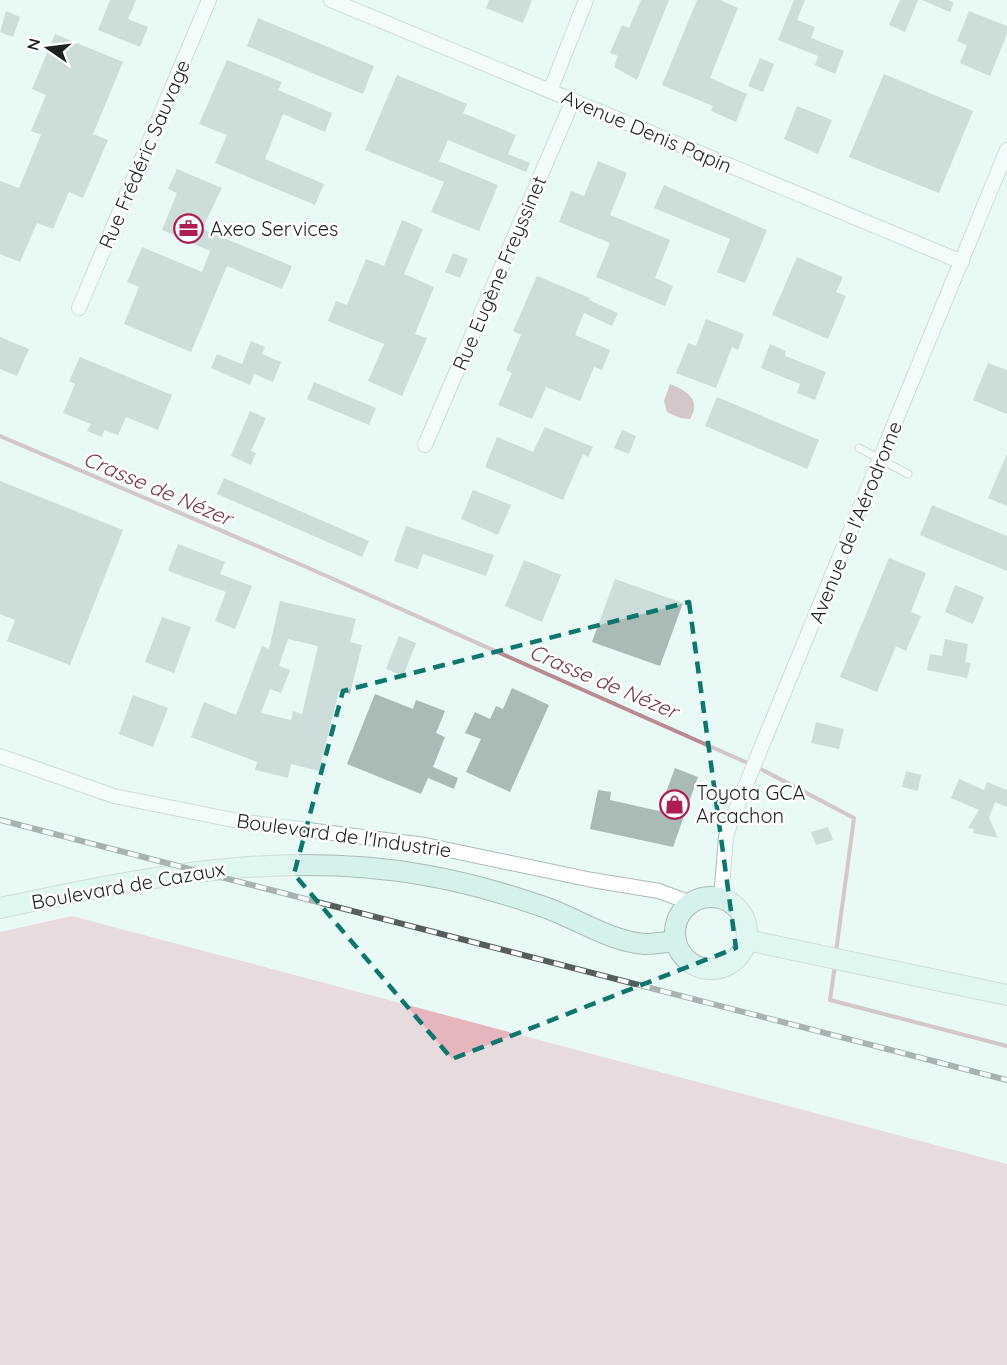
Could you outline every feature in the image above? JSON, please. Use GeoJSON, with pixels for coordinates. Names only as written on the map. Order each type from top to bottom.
{"type":"FeatureCollection","features":[{"type":"Feature","properties":{"kind":"main road","name":"Boulevard de Cazaux"},"geometry":{"type":"LineString","coordinates":[[0,908],[116,883],[198,870],[272,865],[323,865],[424,875],[505,894],[549,909],[612,936],[645,944],[676,941]]}},
{"type":"Feature","properties":{"kind":"main road"},"geometry":{"type":"LineString","coordinates":[[701,899],[721,899],[739,910],[745,919],[747,940],[734,961],[712,969],[689,962],[676,941],[678,920],[691,903],[701,899]]}},
{"type":"Feature","properties":{"kind":"main road"},"geometry":{"type":"LineString","coordinates":[[747,940],[1007,995]]}},
{"type":"Feature","properties":{"kind":"street","name":"Rue Frédéric Sauvage"},"geometry":{"type":"LineString","coordinates":[[79,308],[209,0]]}},
{"type":"Feature","properties":{"kind":"street","name":"Avenue Denis Papin"},"geometry":{"type":"LineString","coordinates":[[331,0],[962,262]]}},
{"type":"Feature","properties":{"kind":"street"},"geometry":{"type":"LineString","coordinates":[[550,91],[586,0]]}},
{"type":"Feature","properties":{"kind":"street","name":"Rue Eugène Freyssinet"},"geometry":{"type":"LineString","coordinates":[[425,445],[573,100]]}},
{"type":"Feature","properties":{"kind":"street","name":"Avenue de l'Aérodrome"},"geometry":{"type":"LineString","coordinates":[[721,899],[726,837],[1007,150]]}},
{"type":"Feature","properties":{"kind":"street","name":"Boulevard de l'Industrie"},"geometry":{"type":"LineString","coordinates":[[0,756],[114,796],[238,820],[425,844],[592,880],[659,891],[691,903]]}},
{"type":"Feature","properties":{"kind":"lane"},"geometry":{"type":"LineString","coordinates":[[859,448],[908,474]]}},
{"type":"Feature","properties":{"kind":"highlighted area"},"geometry":{"type":"Polygon","coordinates":[[[689,602],[736,948],[452,1059],[294,874],[343,691],[689,602]]]}},
{"type":"Feature","properties":{"kind":"shaded area"},"geometry":{"type":"Polygon","coordinates":[[[670,384],[682,389],[693,401],[693,412],[690,419],[680,418],[667,412],[664,401],[670,384]]]}},
{"type":"Feature","properties":{"kind":"shaded area"},"geometry":{"type":"Polygon","coordinates":[[[72,916],[1007,1164],[1007,1365],[0,1365],[0,932],[72,916]]]}},
{"type":"Feature","properties":{"kind":"building"},"geometry":{"type":"Polygon","coordinates":[[[110,0],[136,0],[128,19],[148,27],[140,47],[98,30],[110,0]]]}},
{"type":"Feature","properties":{"kind":"building"},"geometry":{"type":"Polygon","coordinates":[[[489,0],[532,0],[523,23],[486,8],[489,0]]]}},
{"type":"Feature","properties":{"kind":"building"},"geometry":{"type":"Polygon","coordinates":[[[641,0],[669,0],[637,80],[614,67],[618,56],[610,53],[622,25],[629,28],[641,0]]]}},
{"type":"Feature","properties":{"kind":"building"},"geometry":{"type":"Polygon","coordinates":[[[697,0],[720,0],[738,8],[710,78],[747,94],[736,122],[711,111],[713,106],[662,85],[697,0]]]}},
{"type":"Feature","properties":{"kind":"building"},"geometry":{"type":"Polygon","coordinates":[[[794,0],[805,0],[797,20],[815,27],[811,38],[844,51],[835,74],[815,65],[818,56],[778,40],[794,0]]]}},
{"type":"Feature","properties":{"kind":"building"},"geometry":{"type":"Polygon","coordinates":[[[900,0],[918,0],[905,32],[889,25],[900,0]]]}},
{"type":"Feature","properties":{"kind":"building"},"geometry":{"type":"Polygon","coordinates":[[[922,0],[948,0],[954,3],[950,12],[922,0]]]}},
{"type":"Feature","properties":{"kind":"building"},"geometry":{"type":"Polygon","coordinates":[[[6,11],[20,17],[13,37],[0,32],[6,11]]]}},
{"type":"Feature","properties":{"kind":"building"},"geometry":{"type":"Polygon","coordinates":[[[969,11],[1007,26],[1007,34],[990,76],[960,63],[967,45],[957,41],[969,11]]]}},
{"type":"Feature","properties":{"kind":"building"},"geometry":{"type":"Polygon","coordinates":[[[258,18],[374,66],[363,94],[247,46],[258,18]]]}},
{"type":"Feature","properties":{"kind":"building"},"geometry":{"type":"Polygon","coordinates":[[[55,34],[123,62],[93,134],[108,140],[83,198],[69,192],[53,229],[37,223],[20,262],[0,254],[0,181],[19,188],[41,135],[31,131],[46,95],[32,89],[55,34]]]}},
{"type":"Feature","properties":{"kind":"building"},"geometry":{"type":"Polygon","coordinates":[[[760,58],[774,64],[763,92],[748,86],[760,58]]]}},
{"type":"Feature","properties":{"kind":"building"},"geometry":{"type":"Polygon","coordinates":[[[227,60],[282,82],[278,90],[332,113],[325,132],[283,114],[265,159],[324,184],[315,205],[215,163],[227,135],[199,124],[227,60]]]}},
{"type":"Feature","properties":{"kind":"building"},"geometry":{"type":"Polygon","coordinates":[[[884,74],[973,111],[939,193],[849,157],[884,74]]]}},
{"type":"Feature","properties":{"kind":"building"},"geometry":{"type":"Polygon","coordinates":[[[397,75],[467,104],[463,113],[516,135],[508,154],[530,163],[526,172],[448,140],[439,161],[498,185],[479,231],[431,212],[444,182],[365,150],[397,75]]]}},
{"type":"Feature","properties":{"kind":"building"},"geometry":{"type":"Polygon","coordinates":[[[797,106],[832,120],[818,154],[784,139],[797,106]]]}},
{"type":"Feature","properties":{"kind":"building"},"geometry":{"type":"Polygon","coordinates":[[[598,161],[627,173],[610,215],[670,240],[655,278],[673,286],[665,306],[596,277],[610,243],[559,222],[571,191],[584,196],[598,161]]]}},
{"type":"Feature","properties":{"kind":"building"},"geometry":{"type":"Polygon","coordinates":[[[177,169],[222,188],[202,229],[292,266],[282,289],[227,266],[191,352],[124,324],[139,287],[127,282],[142,247],[202,272],[210,251],[162,230],[177,193],[168,189],[177,169]]]}},
{"type":"Feature","properties":{"kind":"building"},"geometry":{"type":"Polygon","coordinates":[[[664,185],[767,230],[745,283],[717,272],[730,239],[654,208],[664,185]]]}},
{"type":"Feature","properties":{"kind":"building"},"geometry":{"type":"Polygon","coordinates":[[[402,220],[423,229],[404,274],[434,287],[415,334],[427,338],[402,396],[368,381],[384,344],[328,321],[336,301],[347,305],[366,259],[384,266],[402,220]]]}},
{"type":"Feature","properties":{"kind":"building"},"geometry":{"type":"Polygon","coordinates":[[[453,253],[468,259],[460,278],[445,272],[453,253]]]}},
{"type":"Feature","properties":{"kind":"building"},"geometry":{"type":"Polygon","coordinates":[[[797,257],[843,277],[836,292],[846,296],[828,339],[772,315],[797,257]]]}},
{"type":"Feature","properties":{"kind":"building"},"geometry":{"type":"Polygon","coordinates":[[[537,276],[590,298],[589,300],[618,313],[612,326],[584,313],[575,335],[610,350],[602,370],[594,367],[580,401],[546,387],[532,419],[498,405],[512,373],[506,370],[521,335],[513,331],[537,276]]]}},
{"type":"Feature","properties":{"kind":"building"},"geometry":{"type":"Polygon","coordinates":[[[706,319],[744,334],[738,350],[732,347],[716,388],[676,373],[688,343],[696,346],[706,319]]]}},
{"type":"Feature","properties":{"kind":"building"},"geometry":{"type":"Polygon","coordinates":[[[0,337],[29,349],[17,376],[0,369],[0,337]]]}},
{"type":"Feature","properties":{"kind":"building"},"geometry":{"type":"Polygon","coordinates":[[[251,341],[265,347],[262,354],[281,362],[273,382],[254,374],[250,385],[211,368],[217,354],[242,364],[251,341]]]}},
{"type":"Feature","properties":{"kind":"building"},"geometry":{"type":"Polygon","coordinates":[[[770,344],[786,351],[785,356],[826,372],[815,400],[797,393],[800,384],[761,368],[770,344]]]}},
{"type":"Feature","properties":{"kind":"building"},"geometry":{"type":"Polygon","coordinates":[[[80,357],[172,395],[158,430],[126,417],[118,435],[104,430],[102,437],[87,431],[91,424],[63,413],[75,384],[69,381],[80,357]]]}},
{"type":"Feature","properties":{"kind":"building"},"geometry":{"type":"Polygon","coordinates":[[[988,363],[1007,370],[1007,414],[973,400],[988,363]]]}},
{"type":"Feature","properties":{"kind":"building"},"geometry":{"type":"Polygon","coordinates":[[[314,382],[376,408],[369,425],[307,399],[314,382]]]}},
{"type":"Feature","properties":{"kind":"building"},"geometry":{"type":"Polygon","coordinates":[[[717,397],[819,440],[807,469],[705,426],[717,397]]]}},
{"type":"Feature","properties":{"kind":"building"},"geometry":{"type":"Polygon","coordinates":[[[250,411],[266,418],[251,451],[256,453],[251,465],[231,456],[250,411]]]}},
{"type":"Feature","properties":{"kind":"building"},"geometry":{"type":"Polygon","coordinates":[[[545,427],[593,447],[588,457],[583,454],[563,500],[485,467],[497,437],[533,452],[545,427]]]}},
{"type":"Feature","properties":{"kind":"building"},"geometry":{"type":"Polygon","coordinates":[[[622,430],[636,436],[629,454],[614,448],[622,430]]]}},
{"type":"Feature","properties":{"kind":"building"},"geometry":{"type":"Polygon","coordinates":[[[1007,454],[1007,506],[988,498],[1007,454]]]}},
{"type":"Feature","properties":{"kind":"building"},"geometry":{"type":"Polygon","coordinates":[[[224,478],[369,541],[362,557],[217,494],[224,478]]]}},
{"type":"Feature","properties":{"kind":"building"},"geometry":{"type":"Polygon","coordinates":[[[0,481],[123,530],[70,665],[7,641],[15,620],[0,614],[0,481]]]}},
{"type":"Feature","properties":{"kind":"building"},"geometry":{"type":"Polygon","coordinates":[[[473,490],[511,505],[498,535],[461,519],[473,490]]]}},
{"type":"Feature","properties":{"kind":"building"},"geometry":{"type":"Polygon","coordinates":[[[932,505],[1007,536],[1007,571],[920,535],[932,505]]]}},
{"type":"Feature","properties":{"kind":"building"},"geometry":{"type":"Polygon","coordinates":[[[406,526],[494,555],[486,576],[423,554],[418,569],[394,561],[406,526]]]}},
{"type":"Feature","properties":{"kind":"building"},"geometry":{"type":"Polygon","coordinates":[[[178,544],[225,562],[220,574],[252,586],[235,629],[215,621],[226,592],[168,571],[178,544]]]}},
{"type":"Feature","properties":{"kind":"building"},"geometry":{"type":"Polygon","coordinates":[[[889,558],[926,573],[911,612],[921,616],[906,651],[896,646],[877,692],[840,677],[889,558]]]}},
{"type":"Feature","properties":{"kind":"building"},"geometry":{"type":"Polygon","coordinates":[[[524,560],[561,575],[542,622],[505,606],[524,560]]]}},
{"type":"Feature","properties":{"kind":"building"},"geometry":{"type":"Polygon","coordinates":[[[615,579],[683,603],[660,666],[592,642],[615,579]]]}},
{"type":"Feature","properties":{"kind":"building"},"geometry":{"type":"Polygon","coordinates":[[[955,585],[984,597],[973,624],[945,612],[955,585]]]}},
{"type":"Feature","properties":{"kind":"building"},"geometry":{"type":"Polygon","coordinates":[[[280,601],[356,619],[350,642],[362,645],[350,694],[339,691],[319,771],[291,764],[288,778],[255,770],[257,762],[191,737],[204,702],[236,715],[262,646],[269,649],[280,601]],[[288,639],[279,666],[290,670],[281,693],[270,689],[261,713],[291,720],[293,711],[302,714],[318,646],[288,639]]]}},
{"type":"Feature","properties":{"kind":"building"},"geometry":{"type":"Polygon","coordinates":[[[162,617],[191,627],[174,673],[145,662],[162,617]]]}},
{"type":"Feature","properties":{"kind":"building"},"geometry":{"type":"Polygon","coordinates":[[[399,636],[416,643],[403,676],[386,669],[399,636]]]}},
{"type":"Feature","properties":{"kind":"building"},"geometry":{"type":"Polygon","coordinates":[[[945,639],[968,644],[965,662],[971,663],[967,678],[927,670],[930,654],[942,656],[945,639]]]}},
{"type":"Feature","properties":{"kind":"building"},"geometry":{"type":"Polygon","coordinates":[[[512,688],[549,705],[510,792],[466,772],[481,739],[465,733],[475,712],[490,719],[496,706],[503,709],[512,688]]]}},
{"type":"Feature","properties":{"kind":"building"},"geometry":{"type":"Polygon","coordinates":[[[375,694],[413,709],[416,700],[445,711],[436,733],[445,737],[433,767],[458,778],[454,789],[428,778],[421,794],[347,764],[375,694]]]}},
{"type":"Feature","properties":{"kind":"building"},"geometry":{"type":"Polygon","coordinates":[[[133,695],[168,708],[153,747],[119,734],[133,695]]]}},
{"type":"Feature","properties":{"kind":"building"},"geometry":{"type":"Polygon","coordinates":[[[816,722],[844,729],[839,749],[811,743],[816,722]]]}},
{"type":"Feature","properties":{"kind":"building"},"geometry":{"type":"Polygon","coordinates":[[[675,768],[698,777],[673,847],[590,829],[598,790],[611,792],[610,800],[659,811],[675,768]]]}},
{"type":"Feature","properties":{"kind":"building"},"geometry":{"type":"Polygon","coordinates":[[[906,771],[921,775],[918,791],[902,787],[906,771]]]}},
{"type":"Feature","properties":{"kind":"building"},"geometry":{"type":"Polygon","coordinates":[[[959,779],[984,790],[987,782],[1007,790],[1007,807],[995,802],[989,818],[998,838],[973,833],[974,829],[968,828],[979,810],[951,798],[959,779]]]}},
{"type":"Feature","properties":{"kind":"building"},"geometry":{"type":"Polygon","coordinates":[[[828,827],[833,840],[816,845],[811,832],[828,827]]]}},
{"type":"Feature","properties":{"kind":"waterway","name":"Crasse de Nézer"},"geometry":{"type":"LineString","coordinates":[[0,436],[304,566],[750,764]]}},
{"type":"Feature","properties":{"kind":"waterway","name":"Crasse de Nézer"},"geometry":{"type":"LineString","coordinates":[[757,767],[854,818],[836,952]]}},
{"type":"Feature","properties":{"kind":"waterway","name":"Crasse de Nézer"},"geometry":{"type":"LineString","coordinates":[[835,965],[830,1000],[1007,1046]]}},
{"type":"Feature","properties":{"kind":"railway"},"geometry":{"type":"LineString","coordinates":[[0,820],[1007,1080]]}},
{"type":"Feature","properties":{"kind":"place","name":"Axeo Services"},"geometry":{"type":"Point","coordinates":[189,228]}},
{"type":"Feature","properties":{"kind":"place","name":"Toyota GCA Arcachon"},"geometry":{"type":"Point","coordinates":[675,804]}}]}
